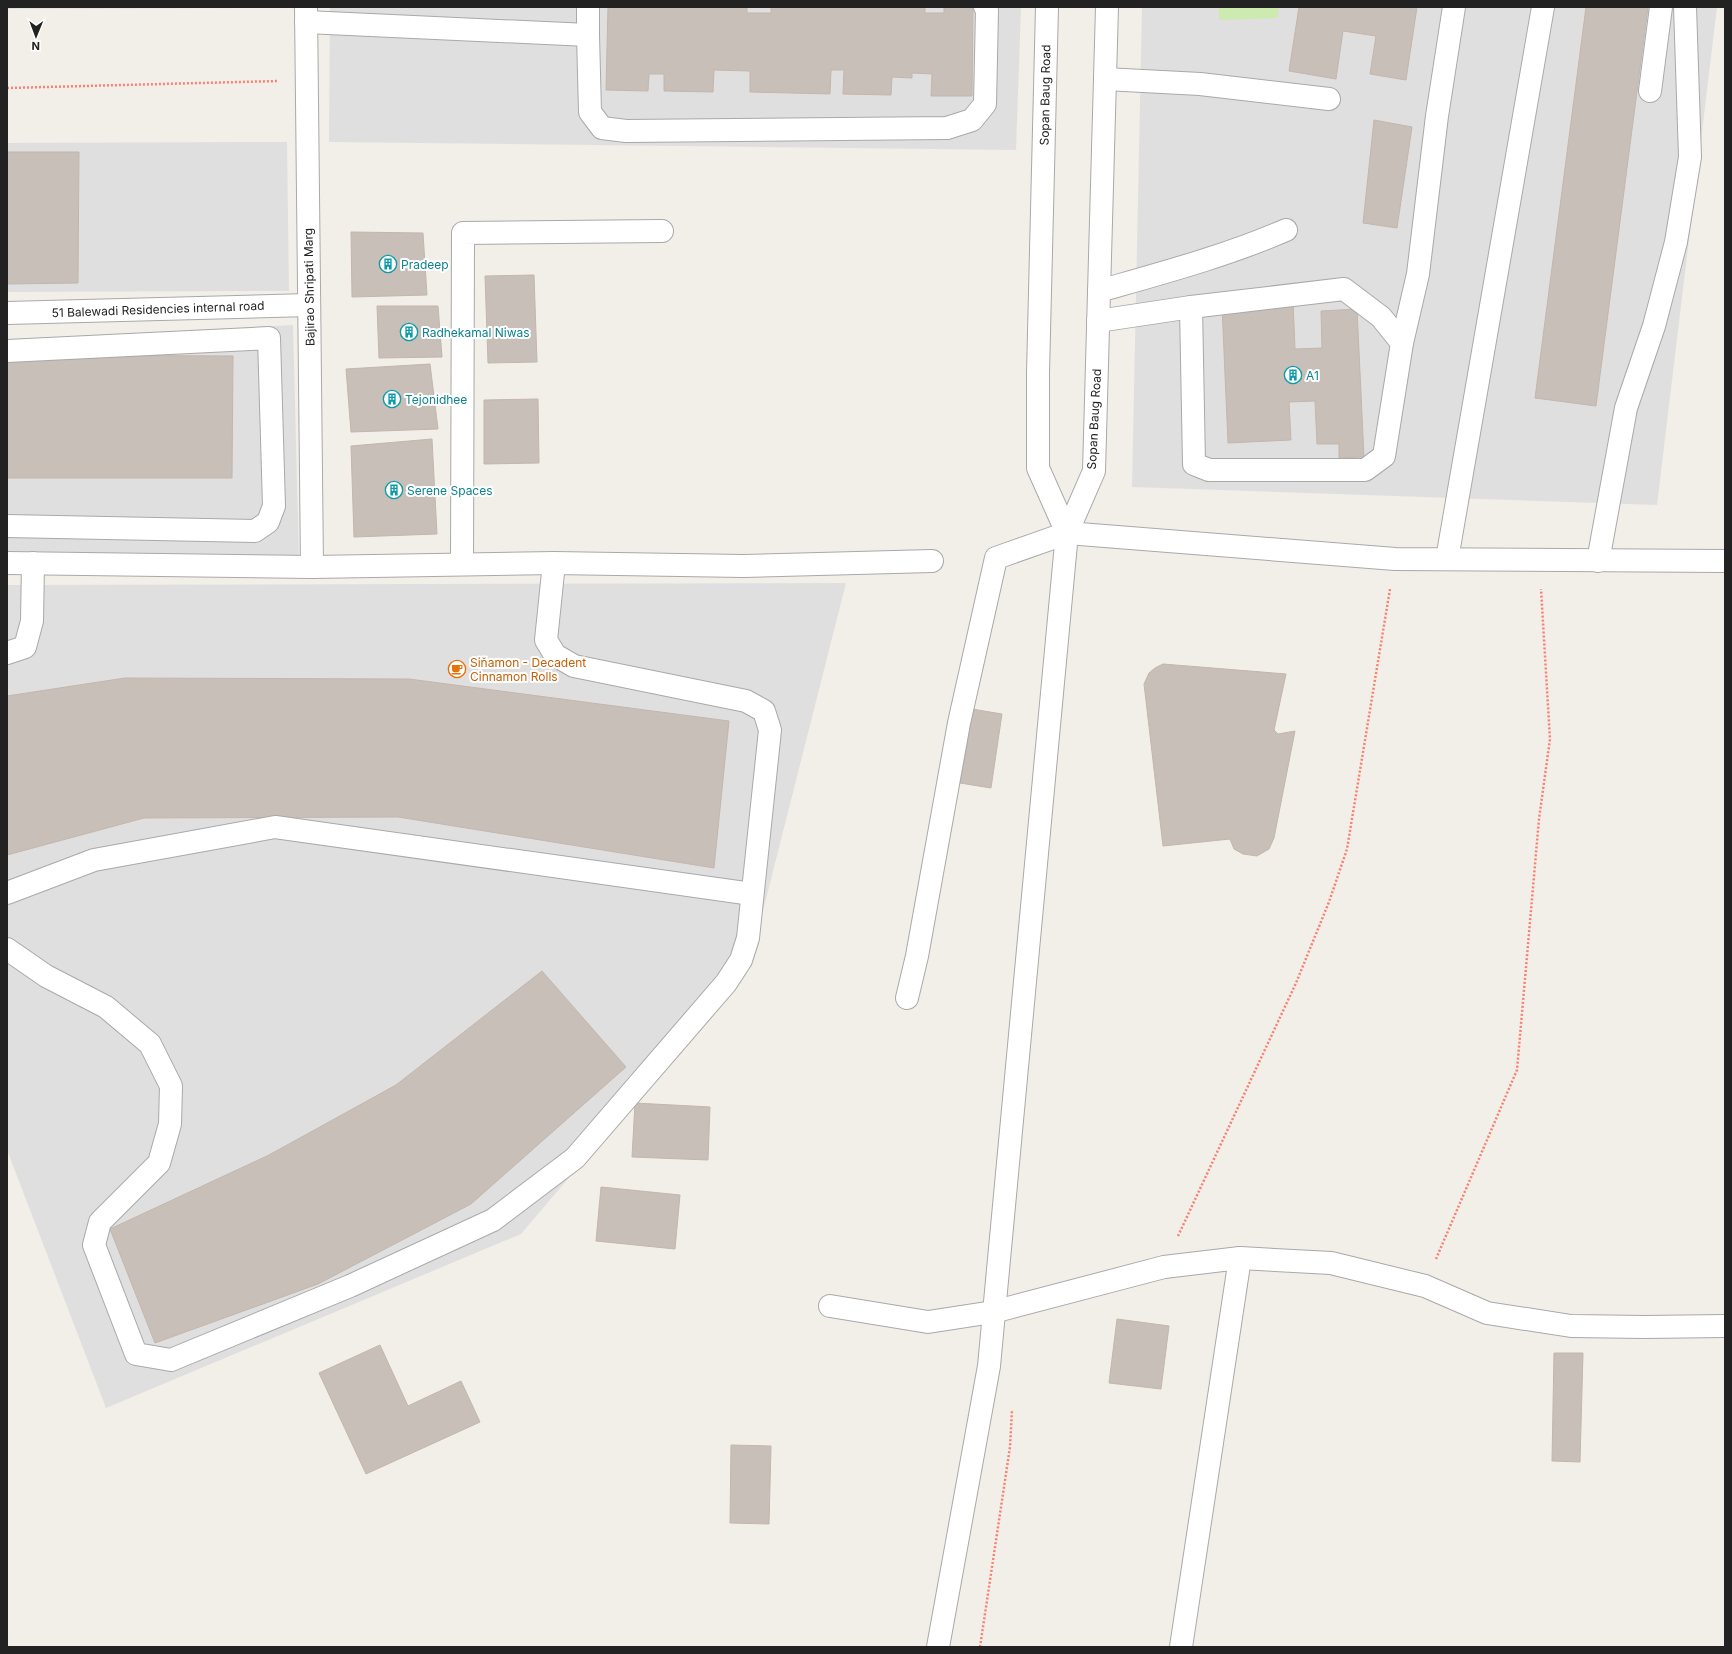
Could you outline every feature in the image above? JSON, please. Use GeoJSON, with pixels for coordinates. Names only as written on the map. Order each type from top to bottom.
{"type":"FeatureCollection","features":[{"type":"Feature","properties":{"kind":"street"},"geometry":{"type":"LineString","coordinates":[[588,7],[590,112],[602,128],[626,131],[947,128],[972,120],[985,104],[987,10],[984,7]]}},
{"type":"Feature","properties":{"kind":"street","name":"Sopan Baug Road"},"geometry":{"type":"LineString","coordinates":[[1047,7],[1038,373],[1038,468],[1067,533]]}},
{"type":"Feature","properties":{"kind":"street","name":"Sopan Baug Road"},"geometry":{"type":"LineString","coordinates":[[1067,533],[1094,471],[1107,7]]}},
{"type":"Feature","properties":{"kind":"street"},"geometry":{"type":"LineString","coordinates":[[1191,307],[1194,464],[1209,470],[1365,470],[1384,456],[1402,343],[1418,274],[1437,116],[1454,7]]}},
{"type":"Feature","properties":{"kind":"street"},"geometry":{"type":"LineString","coordinates":[[1447,559],[1544,7]]}},
{"type":"Feature","properties":{"kind":"street"},"geometry":{"type":"LineString","coordinates":[[1650,91],[1661,7]]}},
{"type":"Feature","properties":{"kind":"street"},"geometry":{"type":"LineString","coordinates":[[1598,561],[1626,408],[1654,326],[1678,234],[1690,157],[1685,7]]}},
{"type":"Feature","properties":{"kind":"street"},"geometry":{"type":"LineString","coordinates":[[306,15],[588,35]]}},
{"type":"Feature","properties":{"kind":"street","name":"Bajirao Shripati Marg"},"geometry":{"type":"LineString","coordinates":[[306,15],[312,567]]}},
{"type":"Feature","properties":{"kind":"street"},"geometry":{"type":"LineString","coordinates":[[1105,79],[1200,84],[1329,99]]}},
{"type":"Feature","properties":{"kind":"street"},"geometry":{"type":"LineString","coordinates":[[1099,290],[1162,274],[1251,246],[1286,230]]}},
{"type":"Feature","properties":{"kind":"street"},"geometry":{"type":"LineString","coordinates":[[462,564],[463,233],[662,231]]}},
{"type":"Feature","properties":{"kind":"street"},"geometry":{"type":"LineString","coordinates":[[1098,320],[1191,307],[1344,289],[1381,317],[1402,343]]}},
{"type":"Feature","properties":{"kind":"street","name":"51 Balewadi Residencies internal road"},"geometry":{"type":"LineString","coordinates":[[7,313],[309,304]]}},
{"type":"Feature","properties":{"kind":"street"},"geometry":{"type":"LineString","coordinates":[[7,351],[269,338],[274,506],[268,522],[254,531],[7,526]]}},
{"type":"Feature","properties":{"kind":"street"},"geometry":{"type":"LineString","coordinates":[[938,1647],[988,1366],[1067,533]]}},
{"type":"Feature","properties":{"kind":"street"},"geometry":{"type":"LineString","coordinates":[[908,998],[917,956],[959,722],[996,558],[1067,533],[1395,558],[1725,561]]}},
{"type":"Feature","properties":{"kind":"street"},"geometry":{"type":"LineString","coordinates":[[7,563],[312,567],[554,562],[743,566],[932,561]]}},
{"type":"Feature","properties":{"kind":"street"},"geometry":{"type":"LineString","coordinates":[[7,949],[46,976],[106,1007],[150,1044],[171,1086],[170,1124],[159,1163],[100,1222],[94,1245],[136,1354],[172,1360],[350,1286],[493,1220],[575,1158],[726,983],[741,960],[748,938],[770,730],[764,711],[746,701],[574,666],[555,655],[546,640],[554,562]]}},
{"type":"Feature","properties":{"kind":"street"},"geometry":{"type":"LineString","coordinates":[[7,653],[25,647],[32,621],[33,563]]}},
{"type":"Feature","properties":{"kind":"street"},"geometry":{"type":"LineString","coordinates":[[7,893],[94,860],[275,827],[752,894]]}},
{"type":"Feature","properties":{"kind":"street"},"geometry":{"type":"LineString","coordinates":[[830,1306],[928,1322],[993,1312],[1164,1267],[1240,1258],[1331,1263],[1425,1286],[1487,1313],[1572,1326],[1645,1328],[1725,1326]]}},
{"type":"Feature","properties":{"kind":"street"},"geometry":{"type":"LineString","coordinates":[[1181,1647],[1240,1258]]}},
{"type":"Feature","properties":{"kind":"path"},"geometry":{"type":"LineString","coordinates":[[7,88],[307,81]]}},
{"type":"Feature","properties":{"kind":"path"},"geometry":{"type":"LineString","coordinates":[[1164,1267],[1296,983],[1329,902],[1347,849],[1395,558]]}},
{"type":"Feature","properties":{"kind":"path"},"geometry":{"type":"LineString","coordinates":[[1425,1286],[1516,1070],[1539,819],[1550,739],[1539,559]]}},
{"type":"Feature","properties":{"kind":"path"},"geometry":{"type":"LineString","coordinates":[[980,1647],[1010,1447],[1013,1410],[1011,1403]]}},
{"type":"Feature","properties":{"kind":"shaded area"},"geometry":{"type":"Polygon","coordinates":[[[7,7],[286,7],[286,8],[7,9],[7,7]]]}},
{"type":"Feature","properties":{"kind":"shaded area"},"geometry":{"type":"Polygon","coordinates":[[[330,7],[1021,7],[1016,150],[329,142],[330,7]]]}},
{"type":"Feature","properties":{"kind":"shaded area"},"geometry":{"type":"Polygon","coordinates":[[[1142,7],[1717,7],[1657,505],[1132,487],[1142,7]]]}},
{"type":"Feature","properties":{"kind":"shaded area"},"geometry":{"type":"Polygon","coordinates":[[[287,142],[289,291],[7,292],[7,143],[287,142]]]}},
{"type":"Feature","properties":{"kind":"shaded area"},"geometry":{"type":"Polygon","coordinates":[[[293,325],[299,559],[7,552],[7,340],[293,325]]]}},
{"type":"Feature","properties":{"kind":"shaded area"},"geometry":{"type":"Polygon","coordinates":[[[846,583],[749,966],[521,1234],[106,1408],[7,1150],[7,585],[846,583]]]}},
{"type":"Feature","properties":{"kind":"green space"},"geometry":{"type":"Polygon","coordinates":[[[1219,7],[1279,7],[1277,18],[1219,20],[1219,7]]]}},
{"type":"Feature","properties":{"kind":"building"},"geometry":{"type":"Polygon","coordinates":[[[608,7],[747,7],[747,13],[771,13],[771,7],[925,7],[925,13],[944,13],[944,7],[973,7],[972,96],[931,96],[932,74],[912,73],[912,78],[892,77],[891,95],[843,94],[844,70],[831,70],[830,94],[750,92],[750,71],[714,70],[713,92],[664,91],[664,74],[649,74],[648,91],[606,90],[608,7]]]}},
{"type":"Feature","properties":{"kind":"building"},"geometry":{"type":"Polygon","coordinates":[[[1299,7],[1417,7],[1406,80],[1370,74],[1376,36],[1343,31],[1336,79],[1289,71],[1299,7]]]}},
{"type":"Feature","properties":{"kind":"building"},"geometry":{"type":"Polygon","coordinates":[[[1586,7],[1648,7],[1596,406],[1535,398],[1586,7]]]}},
{"type":"Feature","properties":{"kind":"building"},"geometry":{"type":"Polygon","coordinates":[[[1374,120],[1412,127],[1397,228],[1363,223],[1374,120]]]}},
{"type":"Feature","properties":{"kind":"building"},"geometry":{"type":"Polygon","coordinates":[[[7,152],[79,152],[78,283],[7,284],[7,152]]]}},
{"type":"Feature","properties":{"kind":"building","name":"Pradeep"},"geometry":{"type":"Polygon","coordinates":[[[351,232],[423,233],[427,295],[352,297],[351,232]]]}},
{"type":"Feature","properties":{"kind":"building"},"geometry":{"type":"Polygon","coordinates":[[[534,275],[537,362],[488,363],[485,276],[534,275]]]}},
{"type":"Feature","properties":{"kind":"building","name":"A1"},"geometry":{"type":"Polygon","coordinates":[[[1293,302],[1295,349],[1322,348],[1321,311],[1357,309],[1364,457],[1339,458],[1339,444],[1317,444],[1315,401],[1289,402],[1291,440],[1228,443],[1222,306],[1293,302]]]}},
{"type":"Feature","properties":{"kind":"building","name":"Radhekamal Niwas"},"geometry":{"type":"Polygon","coordinates":[[[377,306],[438,306],[442,357],[379,358],[377,306]]]}},
{"type":"Feature","properties":{"kind":"building"},"geometry":{"type":"Polygon","coordinates":[[[7,355],[233,356],[232,478],[7,478],[7,355]]]}},
{"type":"Feature","properties":{"kind":"building","name":"Tejonidhee"},"geometry":{"type":"Polygon","coordinates":[[[430,364],[438,429],[351,432],[346,369],[430,364]]]}},
{"type":"Feature","properties":{"kind":"building"},"geometry":{"type":"Polygon","coordinates":[[[538,399],[539,463],[484,464],[484,400],[538,399]]]}},
{"type":"Feature","properties":{"kind":"building","name":"Serene Spaces"},"geometry":{"type":"Polygon","coordinates":[[[432,439],[437,534],[354,537],[351,446],[432,439]]]}},
{"type":"Feature","properties":{"kind":"building"},"geometry":{"type":"Polygon","coordinates":[[[1163,664],[1286,674],[1274,730],[1278,734],[1295,731],[1274,838],[1269,849],[1257,856],[1243,854],[1234,849],[1230,839],[1163,846],[1144,684],[1149,673],[1163,664]]]}},
{"type":"Feature","properties":{"kind":"building"},"geometry":{"type":"Polygon","coordinates":[[[125,678],[409,679],[729,721],[714,868],[398,817],[144,818],[7,855],[7,696],[125,678]]]}},
{"type":"Feature","properties":{"kind":"building"},"geometry":{"type":"Polygon","coordinates":[[[972,709],[1002,714],[991,788],[960,783],[972,709]]]}},
{"type":"Feature","properties":{"kind":"building"},"geometry":{"type":"Polygon","coordinates":[[[542,971],[626,1067],[471,1204],[318,1284],[155,1343],[110,1229],[269,1155],[396,1085],[542,971]]]}},
{"type":"Feature","properties":{"kind":"building"},"geometry":{"type":"Polygon","coordinates":[[[635,1103],[710,1107],[708,1160],[632,1157],[635,1103]]]}},
{"type":"Feature","properties":{"kind":"building"},"geometry":{"type":"Polygon","coordinates":[[[601,1187],[680,1195],[675,1249],[596,1241],[601,1187]]]}},
{"type":"Feature","properties":{"kind":"building"},"geometry":{"type":"Polygon","coordinates":[[[1117,1319],[1169,1326],[1161,1389],[1109,1383],[1117,1319]]]}},
{"type":"Feature","properties":{"kind":"building"},"geometry":{"type":"Polygon","coordinates":[[[380,1345],[408,1406],[461,1381],[480,1422],[366,1474],[319,1373],[380,1345]]]}},
{"type":"Feature","properties":{"kind":"building"},"geometry":{"type":"Polygon","coordinates":[[[1554,1353],[1583,1353],[1580,1462],[1552,1461],[1554,1353]]]}},
{"type":"Feature","properties":{"kind":"building"},"geometry":{"type":"Polygon","coordinates":[[[731,1445],[771,1446],[769,1524],[730,1523],[731,1445]]]}},
{"type":"Feature","properties":{"kind":"place","name":"Pradeep"},"geometry":{"type":"Point","coordinates":[388,264]}},
{"type":"Feature","properties":{"kind":"place","name":"Radhekamal Niwas"},"geometry":{"type":"Point","coordinates":[409,332]}},
{"type":"Feature","properties":{"kind":"place","name":"A1"},"geometry":{"type":"Point","coordinates":[1293,375]}},
{"type":"Feature","properties":{"kind":"place","name":"Tejonidhee"},"geometry":{"type":"Point","coordinates":[392,399]}},
{"type":"Feature","properties":{"kind":"place","name":"Serene Spaces"},"geometry":{"type":"Point","coordinates":[394,490]}},
{"type":"Feature","properties":{"kind":"place","name":"Siňamon - Decadent Cinnamon Rolls"},"geometry":{"type":"Point","coordinates":[457,669]}}]}
